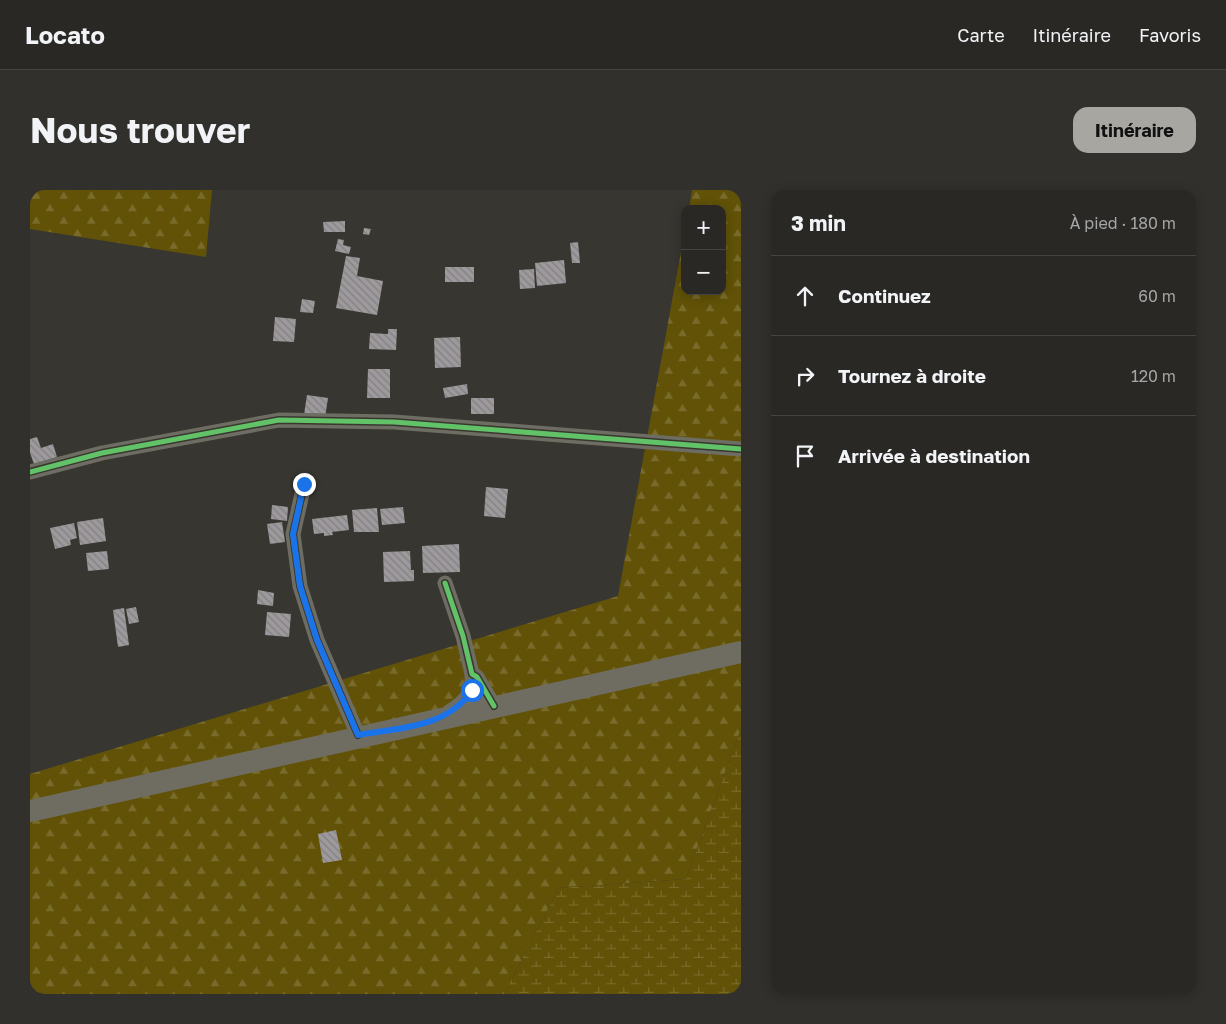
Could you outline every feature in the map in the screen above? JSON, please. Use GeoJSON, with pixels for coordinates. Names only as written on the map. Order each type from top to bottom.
{"type":"FeatureCollection","features":[{"type":"Feature","properties":{"kind":"main road"},"geometry":{"type":"LineString","coordinates":[[30,810],[358,735],[435,721],[494,706],[741,652]]}},
{"type":"Feature","properties":{"kind":"street"},"geometry":{"type":"LineString","coordinates":[[30,472],[102,453],[279,420],[394,422],[741,449]]}},
{"type":"Feature","properties":{"kind":"street"},"geometry":{"type":"LineString","coordinates":[[304,484],[293,534],[300,586],[317,640],[358,735]]}},
{"type":"Feature","properties":{"kind":"street"},"geometry":{"type":"LineString","coordinates":[[435,721],[464,702],[472,690],[472,674],[463,636],[444,583]]}},
{"type":"Feature","properties":{"kind":"street"},"geometry":{"type":"LineString","coordinates":[[472,674],[477,677],[494,706]]}},
{"type":"Feature","properties":{"kind":"green space"},"geometry":{"type":"Polygon","coordinates":[[[30,190],[212,190],[206,257],[30,229],[30,190]]]}},
{"type":"Feature","properties":{"kind":"green space"},"geometry":{"type":"Polygon","coordinates":[[[692,190],[741,190],[741,729],[686,879],[559,888],[504,994],[30,994],[30,774],[618,596],[681,252],[681,295],[726,295],[726,205],[690,205],[692,190]]]}},
{"type":"Feature","properties":{"kind":"green space"},"geometry":{"type":"Polygon","coordinates":[[[741,729],[741,994],[504,994],[559,888],[686,879],[741,729]]]}},
{"type":"Feature","properties":{"kind":"building"},"geometry":{"type":"Polygon","coordinates":[[[345,221],[345,232],[324,232],[323,222],[345,221]]]}},
{"type":"Feature","properties":{"kind":"building"},"geometry":{"type":"Polygon","coordinates":[[[364,228],[371,229],[369,235],[363,234],[364,228]]]}},
{"type":"Feature","properties":{"kind":"building"},"geometry":{"type":"Polygon","coordinates":[[[338,239],[344,240],[343,245],[351,247],[349,254],[335,251],[338,239]]]}},
{"type":"Feature","properties":{"kind":"building"},"geometry":{"type":"Polygon","coordinates":[[[578,242],[580,263],[572,263],[570,243],[578,242]]]}},
{"type":"Feature","properties":{"kind":"building"},"geometry":{"type":"Polygon","coordinates":[[[346,256],[360,258],[357,276],[383,281],[377,315],[336,308],[346,256]]]}},
{"type":"Feature","properties":{"kind":"building"},"geometry":{"type":"Polygon","coordinates":[[[564,260],[566,283],[537,286],[535,263],[564,260]]]}},
{"type":"Feature","properties":{"kind":"building"},"geometry":{"type":"Polygon","coordinates":[[[445,267],[474,267],[474,282],[445,282],[445,267]]]}},
{"type":"Feature","properties":{"kind":"building"},"geometry":{"type":"Polygon","coordinates":[[[534,269],[535,288],[520,289],[519,270],[534,269]]]}},
{"type":"Feature","properties":{"kind":"building"},"geometry":{"type":"Polygon","coordinates":[[[302,299],[315,301],[313,313],[300,312],[302,299]]]}},
{"type":"Feature","properties":{"kind":"building"},"geometry":{"type":"Polygon","coordinates":[[[275,317],[296,319],[294,342],[273,341],[275,317]]]}},
{"type":"Feature","properties":{"kind":"building"},"geometry":{"type":"Polygon","coordinates":[[[388,329],[397,329],[396,350],[369,349],[370,333],[388,334],[388,329]]]}},
{"type":"Feature","properties":{"kind":"building"},"geometry":{"type":"Polygon","coordinates":[[[460,337],[461,367],[435,368],[434,338],[460,337]]]}},
{"type":"Feature","properties":{"kind":"building"},"geometry":{"type":"Polygon","coordinates":[[[368,369],[390,369],[390,398],[367,398],[368,369]]]}},
{"type":"Feature","properties":{"kind":"building"},"geometry":{"type":"Polygon","coordinates":[[[467,384],[468,394],[445,398],[443,388],[467,384]]]}},
{"type":"Feature","properties":{"kind":"building"},"geometry":{"type":"Polygon","coordinates":[[[307,395],[328,398],[324,424],[303,421],[307,395]]]}},
{"type":"Feature","properties":{"kind":"building"},"geometry":{"type":"Polygon","coordinates":[[[471,398],[494,398],[494,414],[471,414],[471,398]]]}},
{"type":"Feature","properties":{"kind":"building"},"geometry":{"type":"Polygon","coordinates":[[[37,437],[41,448],[53,444],[57,457],[34,464],[30,453],[30,439],[37,437]]]}},
{"type":"Feature","properties":{"kind":"building"},"geometry":{"type":"Polygon","coordinates":[[[486,487],[508,489],[505,518],[484,516],[486,487]]]}},
{"type":"Feature","properties":{"kind":"building"},"geometry":{"type":"Polygon","coordinates":[[[272,505],[288,507],[287,521],[271,519],[272,505]]]}},
{"type":"Feature","properties":{"kind":"building"},"geometry":{"type":"Polygon","coordinates":[[[403,507],[405,523],[382,525],[380,509],[403,507]]]}},
{"type":"Feature","properties":{"kind":"building"},"geometry":{"type":"Polygon","coordinates":[[[377,508],[379,532],[354,532],[352,510],[377,508]]]}},
{"type":"Feature","properties":{"kind":"building"},"geometry":{"type":"Polygon","coordinates":[[[347,515],[349,530],[332,532],[333,535],[324,536],[324,533],[314,534],[312,519],[347,515]]]}},
{"type":"Feature","properties":{"kind":"building"},"geometry":{"type":"Polygon","coordinates":[[[103,518],[106,541],[80,545],[77,522],[103,518]]]}},
{"type":"Feature","properties":{"kind":"building"},"geometry":{"type":"Polygon","coordinates":[[[282,522],[285,542],[270,544],[267,524],[282,522]]]}},
{"type":"Feature","properties":{"kind":"building"},"geometry":{"type":"Polygon","coordinates":[[[74,523],[77,538],[70,540],[71,545],[55,549],[50,528],[74,523]]]}},
{"type":"Feature","properties":{"kind":"building"},"geometry":{"type":"Polygon","coordinates":[[[459,544],[460,572],[423,573],[422,546],[459,544]]]}},
{"type":"Feature","properties":{"kind":"building"},"geometry":{"type":"Polygon","coordinates":[[[107,551],[109,569],[88,571],[86,553],[107,551]]]}},
{"type":"Feature","properties":{"kind":"building"},"geometry":{"type":"Polygon","coordinates":[[[410,551],[411,570],[414,570],[414,581],[384,582],[383,552],[410,551]]]}},
{"type":"Feature","properties":{"kind":"building"},"geometry":{"type":"Polygon","coordinates":[[[258,590],[274,593],[273,606],[257,604],[258,590]]]}},
{"type":"Feature","properties":{"kind":"building"},"geometry":{"type":"Polygon","coordinates":[[[136,607],[139,622],[129,624],[126,609],[136,607]]]}},
{"type":"Feature","properties":{"kind":"building"},"geometry":{"type":"Polygon","coordinates":[[[124,608],[129,645],[118,647],[113,610],[124,608]]]}},
{"type":"Feature","properties":{"kind":"building"},"geometry":{"type":"Polygon","coordinates":[[[267,612],[291,614],[289,637],[265,635],[267,612]]]}},
{"type":"Feature","properties":{"kind":"building"},"geometry":{"type":"Polygon","coordinates":[[[336,830],[342,860],[323,863],[318,834],[336,830]]]}},
{"type":"Feature","properties":{"kind":"cycle path"},"geometry":{"type":"LineString","coordinates":[[30,472],[102,453],[279,420],[394,422],[741,449]]}},
{"type":"Feature","properties":{"kind":"cycle path"},"geometry":{"type":"LineString","coordinates":[[304,485],[293,534],[300,586],[317,640],[358,735]]}},
{"type":"Feature","properties":{"kind":"cycle path"},"geometry":{"type":"LineString","coordinates":[[445,583],[463,636],[472,674],[477,677],[494,706]]}},
{"type":"Feature","properties":{"kind":"route"},"geometry":{"type":"LineString","coordinates":[[304,484],[293,534],[300,586],[317,640],[358,735],[435,721],[464,702],[472,690]]}}]}
